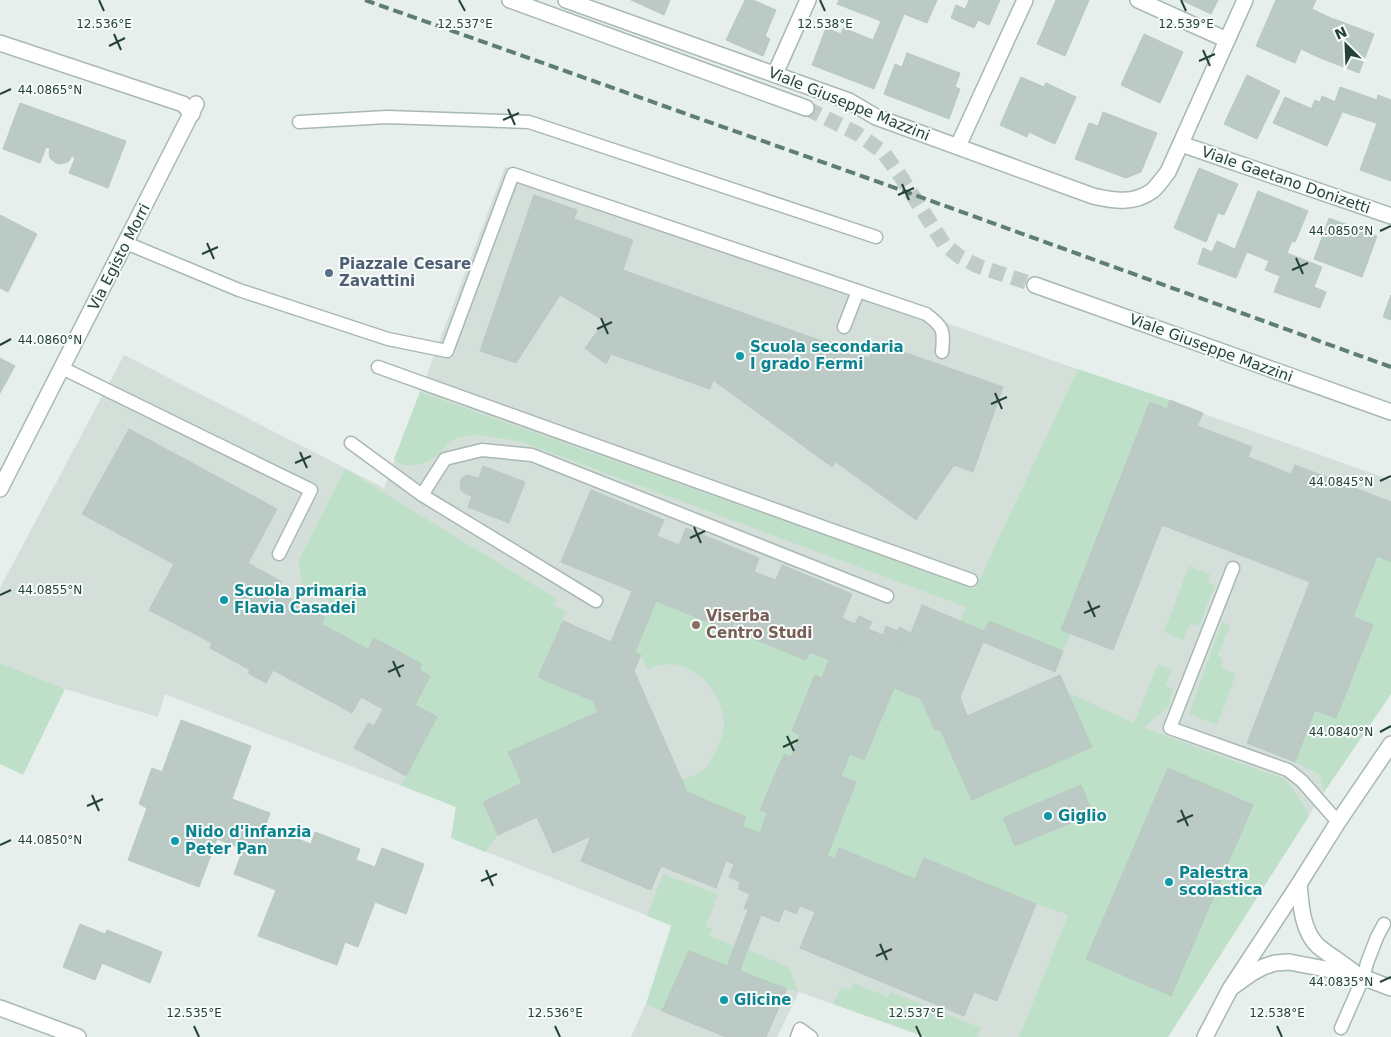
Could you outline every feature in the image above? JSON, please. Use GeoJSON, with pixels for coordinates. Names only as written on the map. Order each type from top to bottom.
{"type":"FeatureCollection","features":[{"type":"Feature","properties":{"kind":"street","name":"Viale Giuseppe Mazzini"},"geometry":{"type":"LineString","coordinates":[[510,0],[806,108]]}},
{"type":"Feature","properties":{"kind":"street","name":"Viale Giuseppe Mazzini"},"geometry":{"type":"LineString","coordinates":[[566,0],[592,4],[849,101],[876,117],[1093,196],[1115,201],[1134,200],[1153,190],[1168,172],[1181,144]]}},
{"type":"Feature","properties":{"kind":"street"},"geometry":{"type":"LineString","coordinates":[[775,74],[808,0]]}},
{"type":"Feature","properties":{"kind":"street"},"geometry":{"type":"LineString","coordinates":[[958,146],[1025,0]]}},
{"type":"Feature","properties":{"kind":"street"},"geometry":{"type":"LineString","coordinates":[[1138,0],[1227,40]]}},
{"type":"Feature","properties":{"kind":"street"},"geometry":{"type":"LineString","coordinates":[[1181,144],[1245,0]]}},
{"type":"Feature","properties":{"kind":"street","name":"Via Egisto Morri"},"geometry":{"type":"LineString","coordinates":[[0,43],[194,109],[0,489]]}},
{"type":"Feature","properties":{"kind":"street","name":"Viale Gaetano Donizetti"},"geometry":{"type":"LineString","coordinates":[[1181,144],[1391,216]]}},
{"type":"Feature","properties":{"kind":"street","name":"Viale Giuseppe Mazzini"},"geometry":{"type":"LineString","coordinates":[[1035,285],[1389,412]]}},
{"type":"Feature","properties":{"kind":"street"},"geometry":{"type":"LineString","coordinates":[[1205,1037],[1230,989],[1391,744]]}},
{"type":"Feature","properties":{"kind":"street"},"geometry":{"type":"LineString","coordinates":[[1299,884],[1305,924],[1314,941],[1319,947],[1360,976]]}},
{"type":"Feature","properties":{"kind":"street"},"geometry":{"type":"LineString","coordinates":[[1230,989],[1252,973],[1274,962],[1289,962],[1360,976],[1391,988]]}},
{"type":"Feature","properties":{"kind":"street"},"geometry":{"type":"LineString","coordinates":[[0,1008],[78,1037]]}},
{"type":"Feature","properties":{"kind":"lane"},"geometry":{"type":"LineString","coordinates":[[300,122],[387,117],[529,122],[876,237]]}},
{"type":"Feature","properties":{"kind":"lane"},"geometry":{"type":"LineString","coordinates":[[126,243],[238,290],[388,339],[447,351],[514,174],[926,314],[938,323],[944,334],[942,352]]}},
{"type":"Feature","properties":{"kind":"lane"},"geometry":{"type":"LineString","coordinates":[[844,327],[858,291]]}},
{"type":"Feature","properties":{"kind":"lane"},"geometry":{"type":"LineString","coordinates":[[378,367],[971,580]]}},
{"type":"Feature","properties":{"kind":"lane"},"geometry":{"type":"LineString","coordinates":[[62,368],[311,490],[279,554]]}},
{"type":"Feature","properties":{"kind":"lane"},"geometry":{"type":"LineString","coordinates":[[351,443],[422,494],[596,601]]}},
{"type":"Feature","properties":{"kind":"lane"},"geometry":{"type":"LineString","coordinates":[[422,494],[445,459],[482,450],[532,455],[887,596]]}},
{"type":"Feature","properties":{"kind":"lane"},"geometry":{"type":"LineString","coordinates":[[1233,568],[1170,728],[1288,770],[1302,781],[1338,822]]}},
{"type":"Feature","properties":{"kind":"lane"},"geometry":{"type":"LineString","coordinates":[[1341,1028],[1360,976],[1384,924]]}},
{"type":"Feature","properties":{"kind":"lane"},"geometry":{"type":"LineString","coordinates":[[797,1037],[800,1029],[811,1037]]}},
{"type":"Feature","properties":{"kind":"shaded area","name":"Viserba Centro Studi"},"geometry":{"type":"Polygon","coordinates":[[[505,167],[1391,480],[1391,694],[1324,792],[1168,1037],[926,1037],[799,992],[777,1037],[631,1037],[646,1004],[671,925],[451,838],[456,807],[165,694],[158,717],[65,689],[0,663],[0,588],[124,355],[384,488],[505,167]]]}},
{"type":"Feature","properties":{"kind":"green space"},"geometry":{"type":"Polygon","coordinates":[[[1078,369],[1170,400],[1063,651],[989,621],[984,631],[960,621],[966,607],[522,442],[472,435],[460,437],[449,442],[435,458],[423,463],[404,465],[394,459],[420,392],[975,589],[1078,369]]]}},
{"type":"Feature","properties":{"kind":"green space"},"geometry":{"type":"Polygon","coordinates":[[[345,469],[557,599],[554,606],[566,611],[538,677],[593,701],[598,712],[522,783],[483,802],[498,835],[485,852],[451,838],[456,807],[401,785],[437,717],[415,705],[430,676],[374,638],[368,649],[321,624],[332,608],[328,600],[302,586],[299,560],[345,469]]]}},
{"type":"Feature","properties":{"kind":"green space"},"geometry":{"type":"Polygon","coordinates":[[[1377,556],[1391,562],[1391,694],[1324,792],[1320,775],[1295,762],[1315,710],[1336,718],[1372,625],[1353,617],[1377,556]]]}},
{"type":"Feature","properties":{"kind":"green space"},"geometry":{"type":"Polygon","coordinates":[[[1189,566],[1210,574],[1208,582],[1215,585],[1199,626],[1190,623],[1183,640],[1164,632],[1189,566]]]}},
{"type":"Feature","properties":{"kind":"green space"},"geometry":{"type":"Polygon","coordinates":[[[656,601],[730,631],[734,623],[754,631],[752,638],[806,660],[810,652],[829,660],[822,678],[815,675],[792,731],[800,735],[791,757],[784,754],[760,810],[767,813],[760,833],[742,826],[746,817],[687,792],[682,780],[696,775],[705,769],[718,746],[724,721],[719,701],[714,692],[698,675],[679,665],[661,665],[647,669],[641,655],[635,652],[656,601]]]}},
{"type":"Feature","properties":{"kind":"green space"},"geometry":{"type":"Polygon","coordinates":[[[1222,622],[1230,625],[1218,655],[1223,660],[1221,667],[1236,674],[1217,725],[1189,714],[1222,622]]]}},
{"type":"Feature","properties":{"kind":"green space"},"geometry":{"type":"Polygon","coordinates":[[[0,663],[65,689],[23,775],[0,764],[0,663]]]}},
{"type":"Feature","properties":{"kind":"green space"},"geometry":{"type":"Polygon","coordinates":[[[1158,664],[1172,670],[1166,685],[1173,689],[1169,705],[1144,728],[1284,779],[1295,792],[1309,816],[1168,1037],[1019,1037],[1068,915],[1036,904],[924,858],[915,879],[840,848],[835,859],[827,856],[856,783],[841,776],[850,754],[865,759],[894,688],[921,699],[935,730],[940,729],[972,800],[1092,747],[1067,692],[1134,723],[1158,664]]]}},
{"type":"Feature","properties":{"kind":"green space"},"geometry":{"type":"Polygon","coordinates":[[[663,874],[718,894],[706,926],[712,929],[709,936],[735,946],[727,967],[689,952],[662,1011],[646,1004],[672,926],[647,916],[663,874]]]}},
{"type":"Feature","properties":{"kind":"green space"},"geometry":{"type":"Polygon","coordinates":[[[748,950],[789,967],[798,992],[739,972],[748,950]]]}},
{"type":"Feature","properties":{"kind":"green space"},"geometry":{"type":"Polygon","coordinates":[[[853,983],[888,997],[891,992],[981,1028],[977,1037],[926,1037],[833,1004],[841,987],[850,990],[853,983]]]}},
{"type":"Feature","properties":{"kind":"building"},"geometry":{"type":"Polygon","coordinates":[[[631,0],[670,0],[664,15],[631,0]]]}},
{"type":"Feature","properties":{"kind":"building"},"geometry":{"type":"Polygon","coordinates":[[[745,0],[753,0],[776,10],[765,36],[770,39],[763,56],[726,40],[745,0]]]}},
{"type":"Feature","properties":{"kind":"building"},"geometry":{"type":"Polygon","coordinates":[[[839,0],[937,0],[927,23],[904,14],[874,89],[812,65],[826,28],[841,34],[843,28],[873,40],[881,21],[837,4],[839,0]]]}},
{"type":"Feature","properties":{"kind":"building"},"geometry":{"type":"Polygon","coordinates":[[[969,0],[1000,0],[989,25],[978,20],[974,28],[951,18],[956,5],[965,9],[969,0]]]}},
{"type":"Feature","properties":{"kind":"building"},"geometry":{"type":"Polygon","coordinates":[[[1056,0],[1089,0],[1065,56],[1037,44],[1056,0]]]}},
{"type":"Feature","properties":{"kind":"building"},"geometry":{"type":"Polygon","coordinates":[[[1181,0],[1218,0],[1211,14],[1181,0]]]}},
{"type":"Feature","properties":{"kind":"building"},"geometry":{"type":"Polygon","coordinates":[[[1276,0],[1316,0],[1312,9],[1335,20],[1318,57],[1301,49],[1295,63],[1256,46],[1276,0]]]}},
{"type":"Feature","properties":{"kind":"building"},"geometry":{"type":"Polygon","coordinates":[[[1334,19],[1374,34],[1359,73],[1318,57],[1334,19]]]}},
{"type":"Feature","properties":{"kind":"building"},"geometry":{"type":"Polygon","coordinates":[[[1144,34],[1183,52],[1160,103],[1121,85],[1144,34]]]}},
{"type":"Feature","properties":{"kind":"building"},"geometry":{"type":"Polygon","coordinates":[[[907,53],[960,73],[955,87],[960,89],[949,119],[884,94],[895,64],[902,67],[907,53]]]}},
{"type":"Feature","properties":{"kind":"building"},"geometry":{"type":"Polygon","coordinates":[[[1247,75],[1280,91],[1257,139],[1224,124],[1247,75]]]}},
{"type":"Feature","properties":{"kind":"building"},"geometry":{"type":"Polygon","coordinates":[[[1021,77],[1044,87],[1046,83],[1076,97],[1055,144],[1029,132],[1027,137],[1000,125],[1021,77]]]}},
{"type":"Feature","properties":{"kind":"building"},"geometry":{"type":"Polygon","coordinates":[[[1340,87],[1377,100],[1378,95],[1391,100],[1391,128],[1343,112],[1345,106],[1335,102],[1340,87]]]}},
{"type":"Feature","properties":{"kind":"building"},"geometry":{"type":"Polygon","coordinates":[[[1322,96],[1345,106],[1327,146],[1301,135],[1315,100],[1320,102],[1322,96]]]}},
{"type":"Feature","properties":{"kind":"building"},"geometry":{"type":"Polygon","coordinates":[[[1285,97],[1312,109],[1301,135],[1273,123],[1285,97]]]}},
{"type":"Feature","properties":{"kind":"building"},"geometry":{"type":"Polygon","coordinates":[[[20,103],[126,141],[108,188],[69,173],[75,158],[72,156],[65,163],[56,163],[50,158],[50,148],[46,147],[40,163],[3,149],[20,103]]]}},
{"type":"Feature","properties":{"kind":"building"},"geometry":{"type":"Polygon","coordinates":[[[1103,112],[1157,133],[1141,172],[1126,178],[1075,159],[1089,123],[1098,126],[1103,112]]]}},
{"type":"Feature","properties":{"kind":"building"},"geometry":{"type":"Polygon","coordinates":[[[1377,123],[1391,128],[1391,181],[1360,170],[1377,123]]]}},
{"type":"Feature","properties":{"kind":"building"},"geometry":{"type":"Polygon","coordinates":[[[1199,168],[1238,184],[1224,215],[1218,213],[1206,242],[1174,228],[1199,168]]]}},
{"type":"Feature","properties":{"kind":"building"},"geometry":{"type":"Polygon","coordinates":[[[1258,191],[1308,211],[1295,242],[1292,241],[1287,253],[1322,267],[1314,287],[1326,292],[1320,308],[1274,292],[1280,276],[1265,270],[1269,261],[1247,252],[1236,278],[1198,264],[1203,248],[1212,252],[1217,241],[1235,249],[1258,191]]]}},
{"type":"Feature","properties":{"kind":"building","name":"Scuola secondaria I grado Fermi"},"geometry":{"type":"Polygon","coordinates":[[[534,195],[577,210],[574,219],[633,240],[623,270],[869,358],[875,342],[1003,387],[973,472],[954,465],[916,520],[836,462],[832,467],[713,380],[710,389],[611,354],[606,364],[585,348],[605,321],[560,295],[516,363],[480,351],[534,195]]]}},
{"type":"Feature","properties":{"kind":"building"},"geometry":{"type":"Polygon","coordinates":[[[0,215],[37,234],[8,292],[0,288],[0,215]]]}},
{"type":"Feature","properties":{"kind":"building"},"geometry":{"type":"Polygon","coordinates":[[[1329,218],[1377,236],[1362,277],[1314,259],[1329,218]]]}},
{"type":"Feature","properties":{"kind":"building"},"geometry":{"type":"Polygon","coordinates":[[[1391,295],[1391,320],[1383,317],[1391,295]]]}},
{"type":"Feature","properties":{"kind":"building"},"geometry":{"type":"Polygon","coordinates":[[[0,358],[15,366],[0,393],[0,358]]]}},
{"type":"Feature","properties":{"kind":"building"},"geometry":{"type":"Polygon","coordinates":[[[1170,400],[1203,413],[1197,426],[1252,447],[1248,457],[1291,474],[1295,465],[1391,502],[1391,562],[1377,556],[1353,617],[1373,625],[1336,718],[1315,710],[1295,762],[1247,743],[1310,582],[1162,525],[1113,650],[1061,630],[1150,402],[1167,409],[1170,400]]]}},
{"type":"Feature","properties":{"kind":"building","name":"Scuola primaria Flavia Casadei"},"geometry":{"type":"Polygon","coordinates":[[[129,429],[277,509],[248,563],[282,582],[277,591],[325,617],[321,624],[368,649],[374,638],[422,664],[419,670],[430,676],[415,705],[437,717],[406,776],[354,748],[368,723],[374,726],[383,709],[361,697],[352,713],[273,670],[266,683],[248,673],[250,670],[210,648],[212,643],[149,610],[174,564],[82,514],[129,429]]]}},
{"type":"Feature","properties":{"kind":"building"},"geometry":{"type":"Polygon","coordinates":[[[483,466],[525,482],[509,523],[468,507],[472,496],[461,490],[460,483],[466,475],[479,478],[483,466]]]}},
{"type":"Feature","properties":{"kind":"building"},"geometry":{"type":"Polygon","coordinates":[[[591,490],[664,520],[657,536],[679,545],[686,528],[759,558],[754,572],[776,580],[782,565],[852,594],[842,618],[855,624],[859,616],[872,622],[868,629],[883,635],[886,626],[897,631],[894,640],[904,644],[887,685],[894,688],[864,760],[850,754],[841,776],[856,782],[827,856],[835,859],[839,848],[915,879],[924,858],[1036,904],[997,1001],[974,992],[964,1016],[800,948],[815,912],[800,906],[796,914],[784,909],[779,922],[744,908],[750,894],[738,889],[740,882],[729,877],[734,864],[726,861],[716,888],[661,866],[651,890],[581,861],[591,836],[553,853],[537,817],[498,835],[483,802],[522,783],[508,752],[598,712],[593,701],[538,677],[563,621],[641,655],[634,671],[687,792],[746,817],[742,826],[760,833],[767,813],[760,810],[784,754],[791,757],[800,735],[792,731],[815,675],[822,678],[829,660],[810,652],[806,660],[752,638],[754,631],[734,623],[730,631],[561,562],[591,490]]]}},
{"type":"Feature","properties":{"kind":"building"},"geometry":{"type":"Polygon","coordinates":[[[632,591],[656,601],[635,652],[611,642],[632,591]]]}},
{"type":"Feature","properties":{"kind":"building"},"geometry":{"type":"Polygon","coordinates":[[[922,605],[984,631],[989,621],[1063,651],[1055,672],[983,642],[960,697],[967,716],[1060,675],[1092,747],[972,800],[940,729],[935,730],[921,699],[887,685],[904,644],[894,640],[899,627],[911,633],[922,605]]]}},
{"type":"Feature","properties":{"kind":"building","name":"Nido d'infanzia Peter Pan"},"geometry":{"type":"Polygon","coordinates":[[[181,720],[251,746],[232,799],[270,813],[265,827],[311,844],[315,832],[360,849],[356,860],[375,867],[382,848],[424,864],[406,914],[375,902],[358,947],[345,942],[337,965],[258,936],[276,890],[234,874],[243,849],[217,839],[199,887],[128,860],[147,808],[139,804],[152,768],[162,772],[181,720]]]}},
{"type":"Feature","properties":{"kind":"building","name":"Palestra scolastica"},"geometry":{"type":"Polygon","coordinates":[[[1168,768],[1253,805],[1171,996],[1086,959],[1168,768]]]}},
{"type":"Feature","properties":{"kind":"building","name":"Giglio"},"geometry":{"type":"Polygon","coordinates":[[[1081,785],[1093,814],[1015,846],[1003,818],[1081,785]]]}},
{"type":"Feature","properties":{"kind":"building"},"geometry":{"type":"Polygon","coordinates":[[[748,910],[761,915],[739,972],[727,967],[748,910]]]}},
{"type":"Feature","properties":{"kind":"building"},"geometry":{"type":"Polygon","coordinates":[[[80,924],[105,934],[107,930],[162,952],[150,983],[102,963],[95,980],[63,967],[80,924]]]}},
{"type":"Feature","properties":{"kind":"building","name":"Glicine"},"geometry":{"type":"Polygon","coordinates":[[[689,951],[787,989],[766,1037],[726,1037],[662,1011],[689,951]]]}},
{"type":"Feature","properties":{"kind":"tunnel"},"geometry":{"type":"LineString","coordinates":[[806,108],[858,134],[883,152],[944,244],[960,257],[978,266],[1035,285]]}},
{"type":"Feature","properties":{"kind":"railway"},"geometry":{"type":"LineString","coordinates":[[365,0],[901,190],[1391,367]]}},
{"type":"Feature","properties":{"kind":"place","name":"Piazzale Cesare Zavattini"},"geometry":{"type":"Point","coordinates":[329,273]}},
{"type":"Feature","properties":{"kind":"place","name":"Scuola secondaria I grado Fermi"},"geometry":{"type":"Point","coordinates":[740,356]}},
{"type":"Feature","properties":{"kind":"place","name":"Scuola primaria Flavia Casadei"},"geometry":{"type":"Point","coordinates":[224,600]}},
{"type":"Feature","properties":{"kind":"place","name":"Viserba Centro Studi"},"geometry":{"type":"Point","coordinates":[696,625]}},
{"type":"Feature","properties":{"kind":"place","name":"Giglio"},"geometry":{"type":"Point","coordinates":[1048,816]}},
{"type":"Feature","properties":{"kind":"place","name":"Nido d'infanzia Peter Pan"},"geometry":{"type":"Point","coordinates":[175,841]}},
{"type":"Feature","properties":{"kind":"place","name":"Palestra scolastica"},"geometry":{"type":"Point","coordinates":[1169,882]}},
{"type":"Feature","properties":{"kind":"place","name":"Glicine"},"geometry":{"type":"Point","coordinates":[724,1000]}}]}
